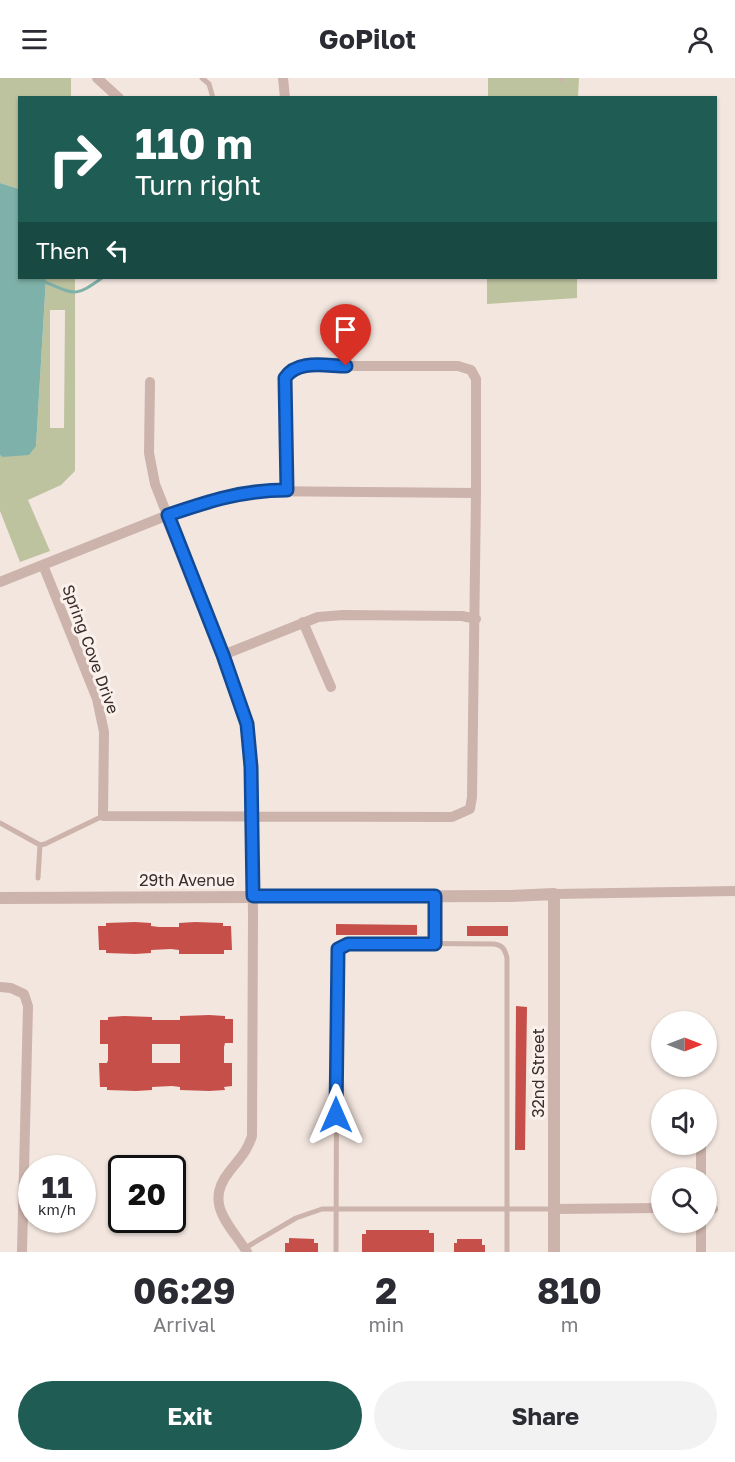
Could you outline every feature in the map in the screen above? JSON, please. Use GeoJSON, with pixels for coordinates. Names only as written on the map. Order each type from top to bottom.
{"type":"FeatureCollection","features":[{"type":"Feature","properties":{"kind":"street"},"geometry":{"type":"LineString","coordinates":[[97,78],[117,96]]}},
{"type":"Feature","properties":{"kind":"street"},"geometry":{"type":"LineString","coordinates":[[283,78],[285,96]]}},
{"type":"Feature","properties":{"kind":"street"},"geometry":{"type":"LineString","coordinates":[[103,816],[452,817],[470,809],[476,619],[476,379],[471,370],[458,366],[301,366],[290,370],[285,378],[287,490]]}},
{"type":"Feature","properties":{"kind":"street"},"geometry":{"type":"LineString","coordinates":[[150,382],[150,468],[154,484],[223,655],[247,724],[250,746],[253,896],[252,1136],[244,1156],[225,1178],[219,1200],[223,1218],[246,1250]]}},
{"type":"Feature","properties":{"kind":"street"},"geometry":{"type":"LineString","coordinates":[[0,582],[168,515],[223,497],[253,491],[476,493]]}},
{"type":"Feature","properties":{"kind":"street","name":"Spring Cove Drive"},"geometry":{"type":"LineString","coordinates":[[43,565],[97,699],[102,718],[104,732],[103,816]]}},
{"type":"Feature","properties":{"kind":"street"},"geometry":{"type":"LineString","coordinates":[[223,655],[318,617],[343,615],[462,616],[476,619]]}},
{"type":"Feature","properties":{"kind":"street"},"geometry":{"type":"LineString","coordinates":[[303,622],[331,687]]}},
{"type":"Feature","properties":{"kind":"street"},"geometry":{"type":"LineString","coordinates":[[554,894],[735,891]]}},
{"type":"Feature","properties":{"kind":"street","name":"29th Avenue"},"geometry":{"type":"LineString","coordinates":[[0,898],[554,894]]}},
{"type":"Feature","properties":{"kind":"street","name":"32nd Street"},"geometry":{"type":"LineString","coordinates":[[554,894],[554,1252]]}},
{"type":"Feature","properties":{"kind":"street"},"geometry":{"type":"LineString","coordinates":[[0,987],[11,988],[24,994],[28,1006],[22,1252]]}},
{"type":"Feature","properties":{"kind":"street"},"geometry":{"type":"LineString","coordinates":[[554,1209],[651,1208]]}},
{"type":"Feature","properties":{"kind":"street"},"geometry":{"type":"LineString","coordinates":[[701,1233],[701,1252]]}},
{"type":"Feature","properties":{"kind":"lane"},"geometry":{"type":"LineString","coordinates":[[202,78],[209,84],[212,96]]}},
{"type":"Feature","properties":{"kind":"lane"},"geometry":{"type":"LineString","coordinates":[[0,823],[40,845],[103,816]]}},
{"type":"Feature","properties":{"kind":"lane"},"geometry":{"type":"LineString","coordinates":[[39,878],[40,845]]}},
{"type":"Feature","properties":{"kind":"lane"},"geometry":{"type":"LineString","coordinates":[[435,896],[435,944]]}},
{"type":"Feature","properties":{"kind":"lane"},"geometry":{"type":"LineString","coordinates":[[336,1252],[338,949],[348,944],[499,945],[504,950],[507,958],[507,1252]]}},
{"type":"Feature","properties":{"kind":"lane"},"geometry":{"type":"LineString","coordinates":[[246,1250],[296,1218],[336,1207],[554,1209]]}},
{"type":"Feature","properties":{"kind":"green space"},"geometry":{"type":"Polygon","coordinates":[[[0,78],[71,78],[71,96],[18,96],[18,189],[0,183],[0,78]]]}},
{"type":"Feature","properties":{"kind":"green space"},"geometry":{"type":"Polygon","coordinates":[[[488,78],[579,78],[578,96],[488,96],[488,78]]]}},
{"type":"Feature","properties":{"kind":"green space"},"geometry":{"type":"Polygon","coordinates":[[[46,279],[75,279],[75,471],[61,485],[28,500],[50,551],[20,562],[0,511],[0,455],[2,457],[36,446],[46,279]],[[50,310],[50,428],[64,428],[65,310],[50,310]]]}},
{"type":"Feature","properties":{"kind":"green space"},"geometry":{"type":"Polygon","coordinates":[[[487,279],[577,279],[577,298],[487,304],[487,279]]]}},
{"type":"Feature","properties":{"kind":"water"},"geometry":{"type":"Polygon","coordinates":[[[0,183],[18,189],[18,279],[46,279],[36,446],[29,455],[2,457],[0,455],[0,183]]]}},
{"type":"Feature","properties":{"kind":"building"},"geometry":{"type":"Polygon","coordinates":[[[195,922],[223,923],[223,926],[231,926],[232,950],[224,950],[224,954],[179,954],[179,950],[171,949],[135,954],[106,953],[106,950],[99,950],[98,926],[106,926],[106,923],[151,923],[151,926],[159,927],[179,927],[179,923],[195,922]]]}},
{"type":"Feature","properties":{"kind":"building"},"geometry":{"type":"Polygon","coordinates":[[[336,924],[417,925],[417,935],[336,935],[336,924]]]}},
{"type":"Feature","properties":{"kind":"building"},"geometry":{"type":"Polygon","coordinates":[[[467,926],[508,926],[508,936],[467,936],[467,926]]]}},
{"type":"Feature","properties":{"kind":"building"},"geometry":{"type":"Polygon","coordinates":[[[516,1006],[527,1007],[525,1150],[515,1150],[516,1006]]]}},
{"type":"Feature","properties":{"kind":"building"},"geometry":{"type":"Polygon","coordinates":[[[209,1015],[233,1019],[233,1043],[225,1043],[224,1047],[224,1063],[232,1063],[232,1086],[224,1087],[225,1090],[209,1091],[180,1090],[180,1087],[172,1086],[136,1091],[107,1090],[107,1087],[100,1087],[99,1063],[107,1063],[108,1044],[100,1044],[100,1020],[124,1016],[152,1017],[152,1020],[180,1020],[180,1016],[209,1015]],[[152,1044],[152,1063],[180,1063],[180,1044],[152,1044]]]}},
{"type":"Feature","properties":{"kind":"building"},"geometry":{"type":"Polygon","coordinates":[[[366,1230],[429,1230],[429,1233],[434,1233],[434,1252],[362,1252],[362,1234],[366,1234],[366,1230]]]}},
{"type":"Feature","properties":{"kind":"building"},"geometry":{"type":"Polygon","coordinates":[[[289,1238],[314,1239],[314,1243],[318,1243],[318,1252],[285,1252],[285,1243],[289,1243],[289,1238]]]}},
{"type":"Feature","properties":{"kind":"building"},"geometry":{"type":"Polygon","coordinates":[[[457,1239],[482,1239],[485,1252],[454,1252],[454,1243],[457,1243],[457,1239]]]}},
{"type":"Feature","properties":{"kind":"waterway"},"geometry":{"type":"LineString","coordinates":[[45,282],[63,290],[75,292],[100,279]]}},
{"type":"Feature","properties":{"kind":"route"},"geometry":{"type":"LineString","coordinates":[[336,1115],[338,949],[348,944],[435,944],[435,896],[253,896],[251,767],[247,724],[242,705],[168,515],[223,497],[253,491],[287,490],[285,378],[290,370],[301,366],[346,366]]}}]}
